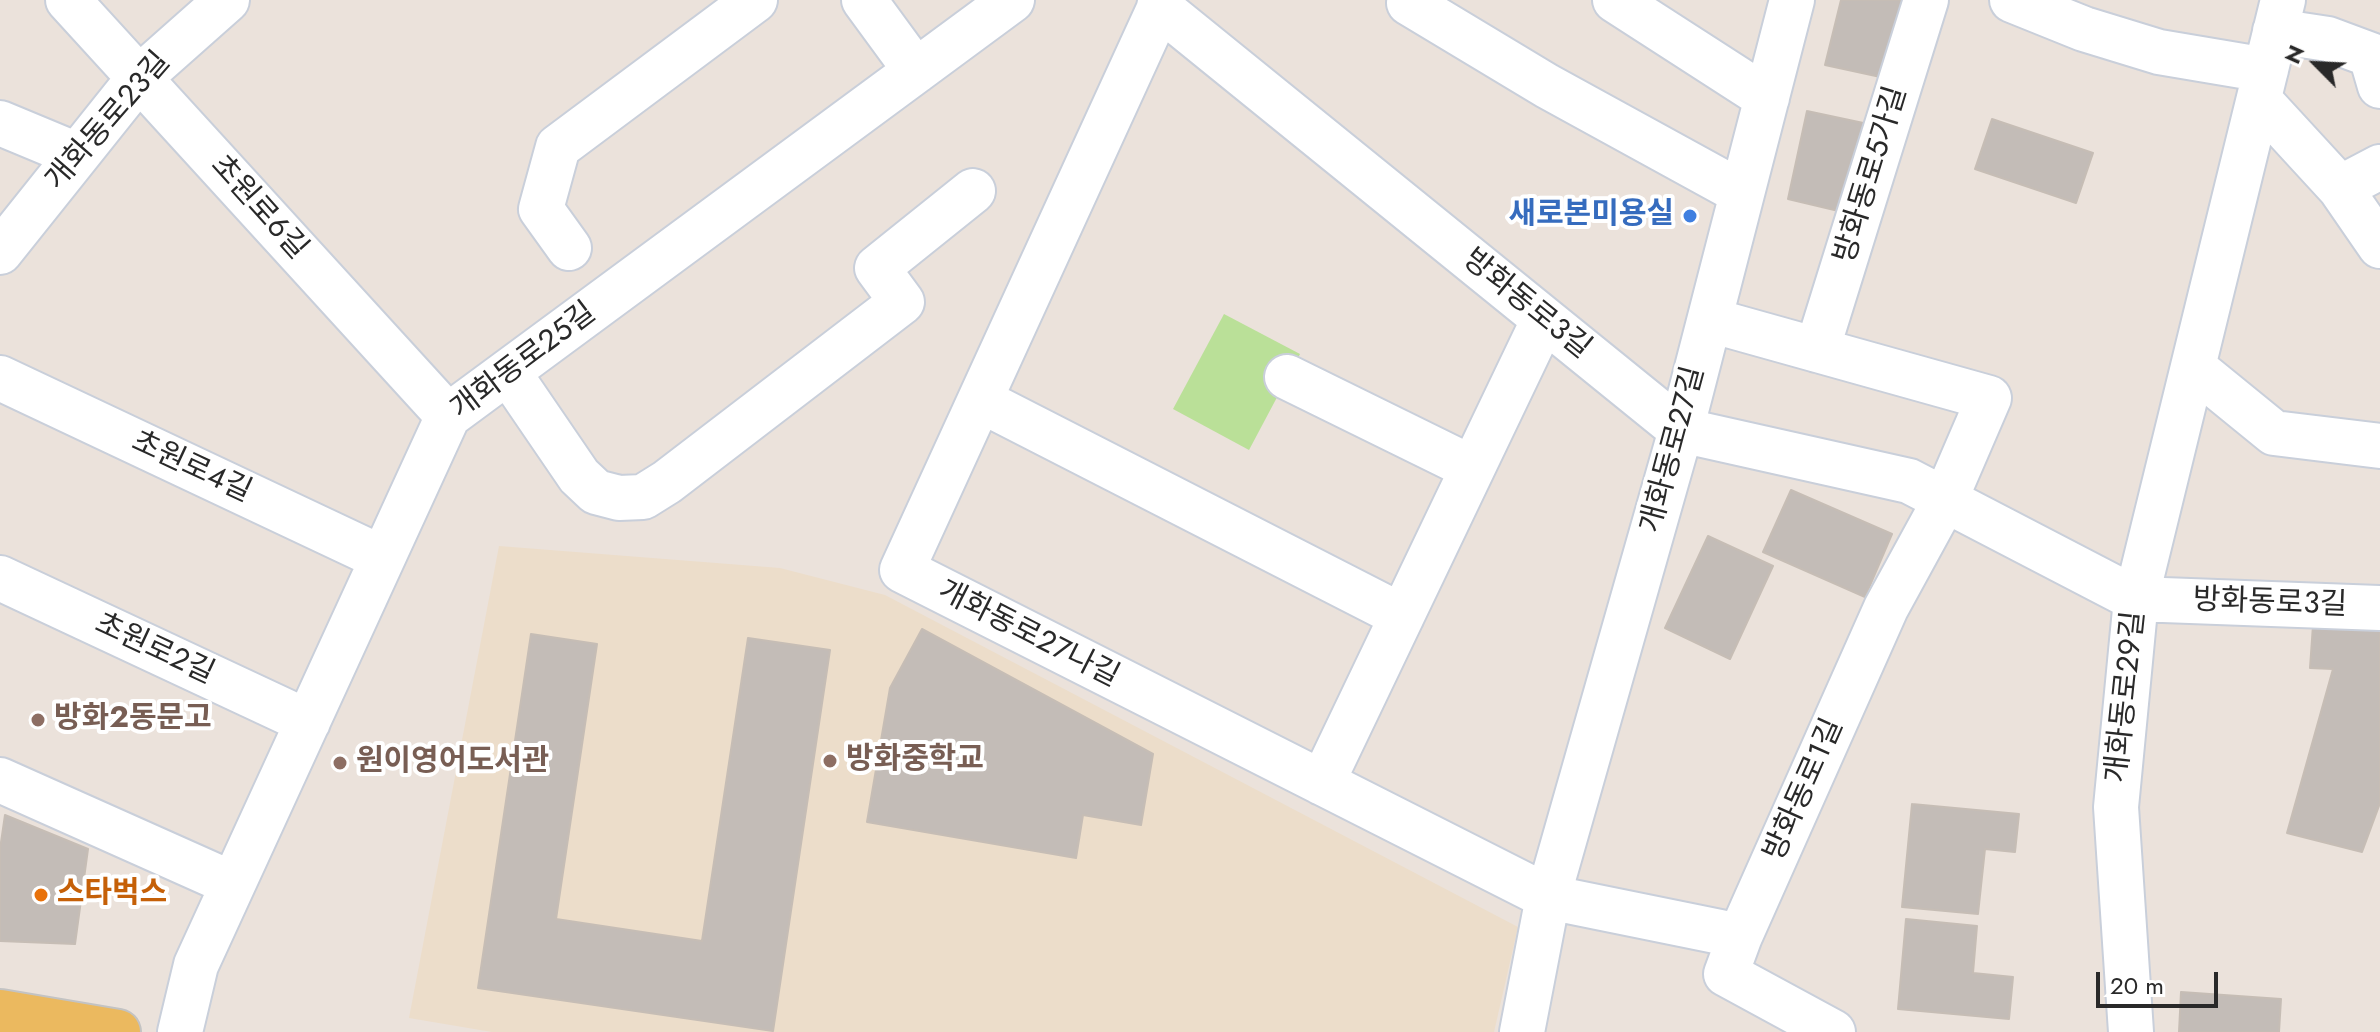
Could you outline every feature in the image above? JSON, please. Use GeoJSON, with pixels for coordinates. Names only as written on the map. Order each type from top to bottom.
{"type":"FeatureCollection","features":[{"type":"Feature","properties":{"kind":"main road"},"geometry":{"type":"LineString","coordinates":[[0,1012],[118,1032]]}},
{"type":"Feature","properties":{"kind":"street","name":"초원로6길"},"geometry":{"type":"LineString","coordinates":[[68,0],[448,416]]}},
{"type":"Feature","properties":{"kind":"street","name":"개화동로23길"},"geometry":{"type":"LineString","coordinates":[[0,252],[139,78],[227,0]]}},
{"type":"Feature","properties":{"kind":"street"},"geometry":{"type":"LineString","coordinates":[[569,248],[541,209],[558,147],[755,0]]}},
{"type":"Feature","properties":{"kind":"street"},"geometry":{"type":"LineString","coordinates":[[864,0],[916,71]]}},
{"type":"Feature","properties":{"kind":"street","name":"개화동로25길"},"geometry":{"type":"LineString","coordinates":[[180,1032],[196,965],[448,416],[1012,0]]}},
{"type":"Feature","properties":{"kind":"street"},"geometry":{"type":"LineString","coordinates":[[1615,0],[1767,98]]}},
{"type":"Feature","properties":{"kind":"street","name":"개화동로27길"},"geometry":{"type":"LineString","coordinates":[[1522,1032],[1548,897],[1681,430],[1792,0]]}},
{"type":"Feature","properties":{"kind":"street","name":"방화동로5가길"},"geometry":{"type":"LineString","coordinates":[[1817,350],[1926,0]]}},
{"type":"Feature","properties":{"kind":"street"},"geometry":{"type":"LineString","coordinates":[[2016,1],[2084,29],[2159,52],[2271,50],[2328,39],[2371,55],[2380,86]]}},
{"type":"Feature","properties":{"kind":"street"},"geometry":{"type":"LineString","coordinates":[[1409,3],[1547,86],[1742,193]]}},
{"type":"Feature","properties":{"kind":"street","name":"방화동로3길"},"geometry":{"type":"LineString","coordinates":[[1161,4],[1681,430],[1909,481],[2136,599],[2380,608]]}},
{"type":"Feature","properties":{"kind":"street","name":"개화동로27나길"},"geometry":{"type":"LineString","coordinates":[[1161,4],[902,570],[1548,897]]}},
{"type":"Feature","properties":{"kind":"street"},"geometry":{"type":"LineString","coordinates":[[2271,50],[2340,188],[2380,246]]}},
{"type":"Feature","properties":{"kind":"street","name":"개화동로29길"},"geometry":{"type":"LineString","coordinates":[[2131,1032],[2116,807],[2136,599],[2271,50]]}},
{"type":"Feature","properties":{"kind":"street"},"geometry":{"type":"LineString","coordinates":[[0,123],[77,155]]}},
{"type":"Feature","properties":{"kind":"street"},"geometry":{"type":"LineString","coordinates":[[2340,188],[2380,167]]}},
{"type":"Feature","properties":{"kind":"street"},"geometry":{"type":"LineString","coordinates":[[508,372],[579,476],[596,492],[619,498],[643,497],[667,482],[902,302],[877,268],[973,191]]}},
{"type":"Feature","properties":{"kind":"street"},"geometry":{"type":"LineString","coordinates":[[1322,783],[1544,319]]}},
{"type":"Feature","properties":{"kind":"street"},"geometry":{"type":"LineString","coordinates":[[1710,320],[1989,398],[1945,500]]}},
{"type":"Feature","properties":{"kind":"street"},"geometry":{"type":"LineString","coordinates":[[2193,367],[2274,433],[2380,446]]}},
{"type":"Feature","properties":{"kind":"street"},"geometry":{"type":"LineString","coordinates":[[1287,377],[1472,468]]}},
{"type":"Feature","properties":{"kind":"street","name":"초원로4길"},"geometry":{"type":"LineString","coordinates":[[0,378],[382,558]]}},
{"type":"Feature","properties":{"kind":"street"},"geometry":{"type":"LineString","coordinates":[[980,400],[1402,616]]}},
{"type":"Feature","properties":{"kind":"street","name":"방화동로1길"},"geometry":{"type":"LineString","coordinates":[[1833,1032],[1726,974],[1886,608],[1945,500]]}},
{"type":"Feature","properties":{"kind":"street","name":"초원로2길"},"geometry":{"type":"LineString","coordinates":[[0,578],[308,722]]}},
{"type":"Feature","properties":{"kind":"street"},"geometry":{"type":"LineString","coordinates":[[0,780],[233,884]]}},
{"type":"Feature","properties":{"kind":"street"},"geometry":{"type":"LineString","coordinates":[[1548,897],[1740,936]]}},
{"type":"Feature","properties":{"kind":"shaded area","name":"방화중학교"},"geometry":{"type":"Polygon","coordinates":[[[499,546],[780,568],[885,595],[1518,927],[1494,1032],[492,1032],[409,1018],[499,546]]]}},
{"type":"Feature","properties":{"kind":"green space"},"geometry":{"type":"Polygon","coordinates":[[[1224,314],[1300,354],[1249,450],[1173,409],[1224,314]]]}},
{"type":"Feature","properties":{"kind":"building"},"geometry":{"type":"Polygon","coordinates":[[[1841,0],[1903,0],[1885,78],[1825,65],[1841,0]]]}},
{"type":"Feature","properties":{"kind":"building"},"geometry":{"type":"Polygon","coordinates":[[[1807,111],[1868,124],[1847,213],[1788,199],[1807,111]]]}},
{"type":"Feature","properties":{"kind":"building"},"geometry":{"type":"Polygon","coordinates":[[[1992,119],[2093,153],[2076,203],[1975,169],[1992,119]]]}},
{"type":"Feature","properties":{"kind":"building"},"geometry":{"type":"Polygon","coordinates":[[[1791,490],[1892,534],[1865,597],[1763,552],[1791,490]]]}},
{"type":"Feature","properties":{"kind":"building"},"geometry":{"type":"Polygon","coordinates":[[[1708,536],[1773,566],[1730,659],[1665,628],[1708,536]]]}},
{"type":"Feature","properties":{"kind":"building"},"geometry":{"type":"Polygon","coordinates":[[[2313,625],[2380,629],[2380,803],[2362,852],[2287,833],[2333,669],[2310,668],[2313,625]]]}},
{"type":"Feature","properties":{"kind":"building"},"geometry":{"type":"Polygon","coordinates":[[[922,629],[1153,754],[1141,825],[1083,815],[1076,858],[867,822],[890,688],[922,629]]]}},
{"type":"Feature","properties":{"kind":"building"},"geometry":{"type":"Polygon","coordinates":[[[531,634],[597,644],[556,919],[702,941],[748,638],[830,650],[773,1031],[478,988],[531,634]]]}},
{"type":"Feature","properties":{"kind":"building"},"geometry":{"type":"Polygon","coordinates":[[[1912,804],[2019,814],[2015,852],[1985,849],[1978,914],[1902,907],[1912,804]]]}},
{"type":"Feature","properties":{"kind":"building","name":"스타벅스"},"geometry":{"type":"Polygon","coordinates":[[[5,815],[88,849],[75,944],[0,941],[0,849],[5,815]]]}},
{"type":"Feature","properties":{"kind":"building"},"geometry":{"type":"Polygon","coordinates":[[[1906,919],[1977,926],[1973,973],[2013,977],[2009,1019],[1898,1009],[1906,919]]]}},
{"type":"Feature","properties":{"kind":"building"},"geometry":{"type":"Polygon","coordinates":[[[2181,992],[2281,999],[2279,1032],[2179,1032],[2181,992]]]}},
{"type":"Feature","properties":{"kind":"place","name":"새로본미용실"},"geometry":{"type":"Point","coordinates":[1690,216]}},
{"type":"Feature","properties":{"kind":"place","name":"방화2동문고"},"geometry":{"type":"Point","coordinates":[38,720]}},
{"type":"Feature","properties":{"kind":"place","name":"방화중학교"},"geometry":{"type":"Point","coordinates":[830,761]}},
{"type":"Feature","properties":{"kind":"place","name":"원이영어도서관"},"geometry":{"type":"Point","coordinates":[340,763]}},
{"type":"Feature","properties":{"kind":"place","name":"스타벅스"},"geometry":{"type":"Point","coordinates":[41,895]}}]}
